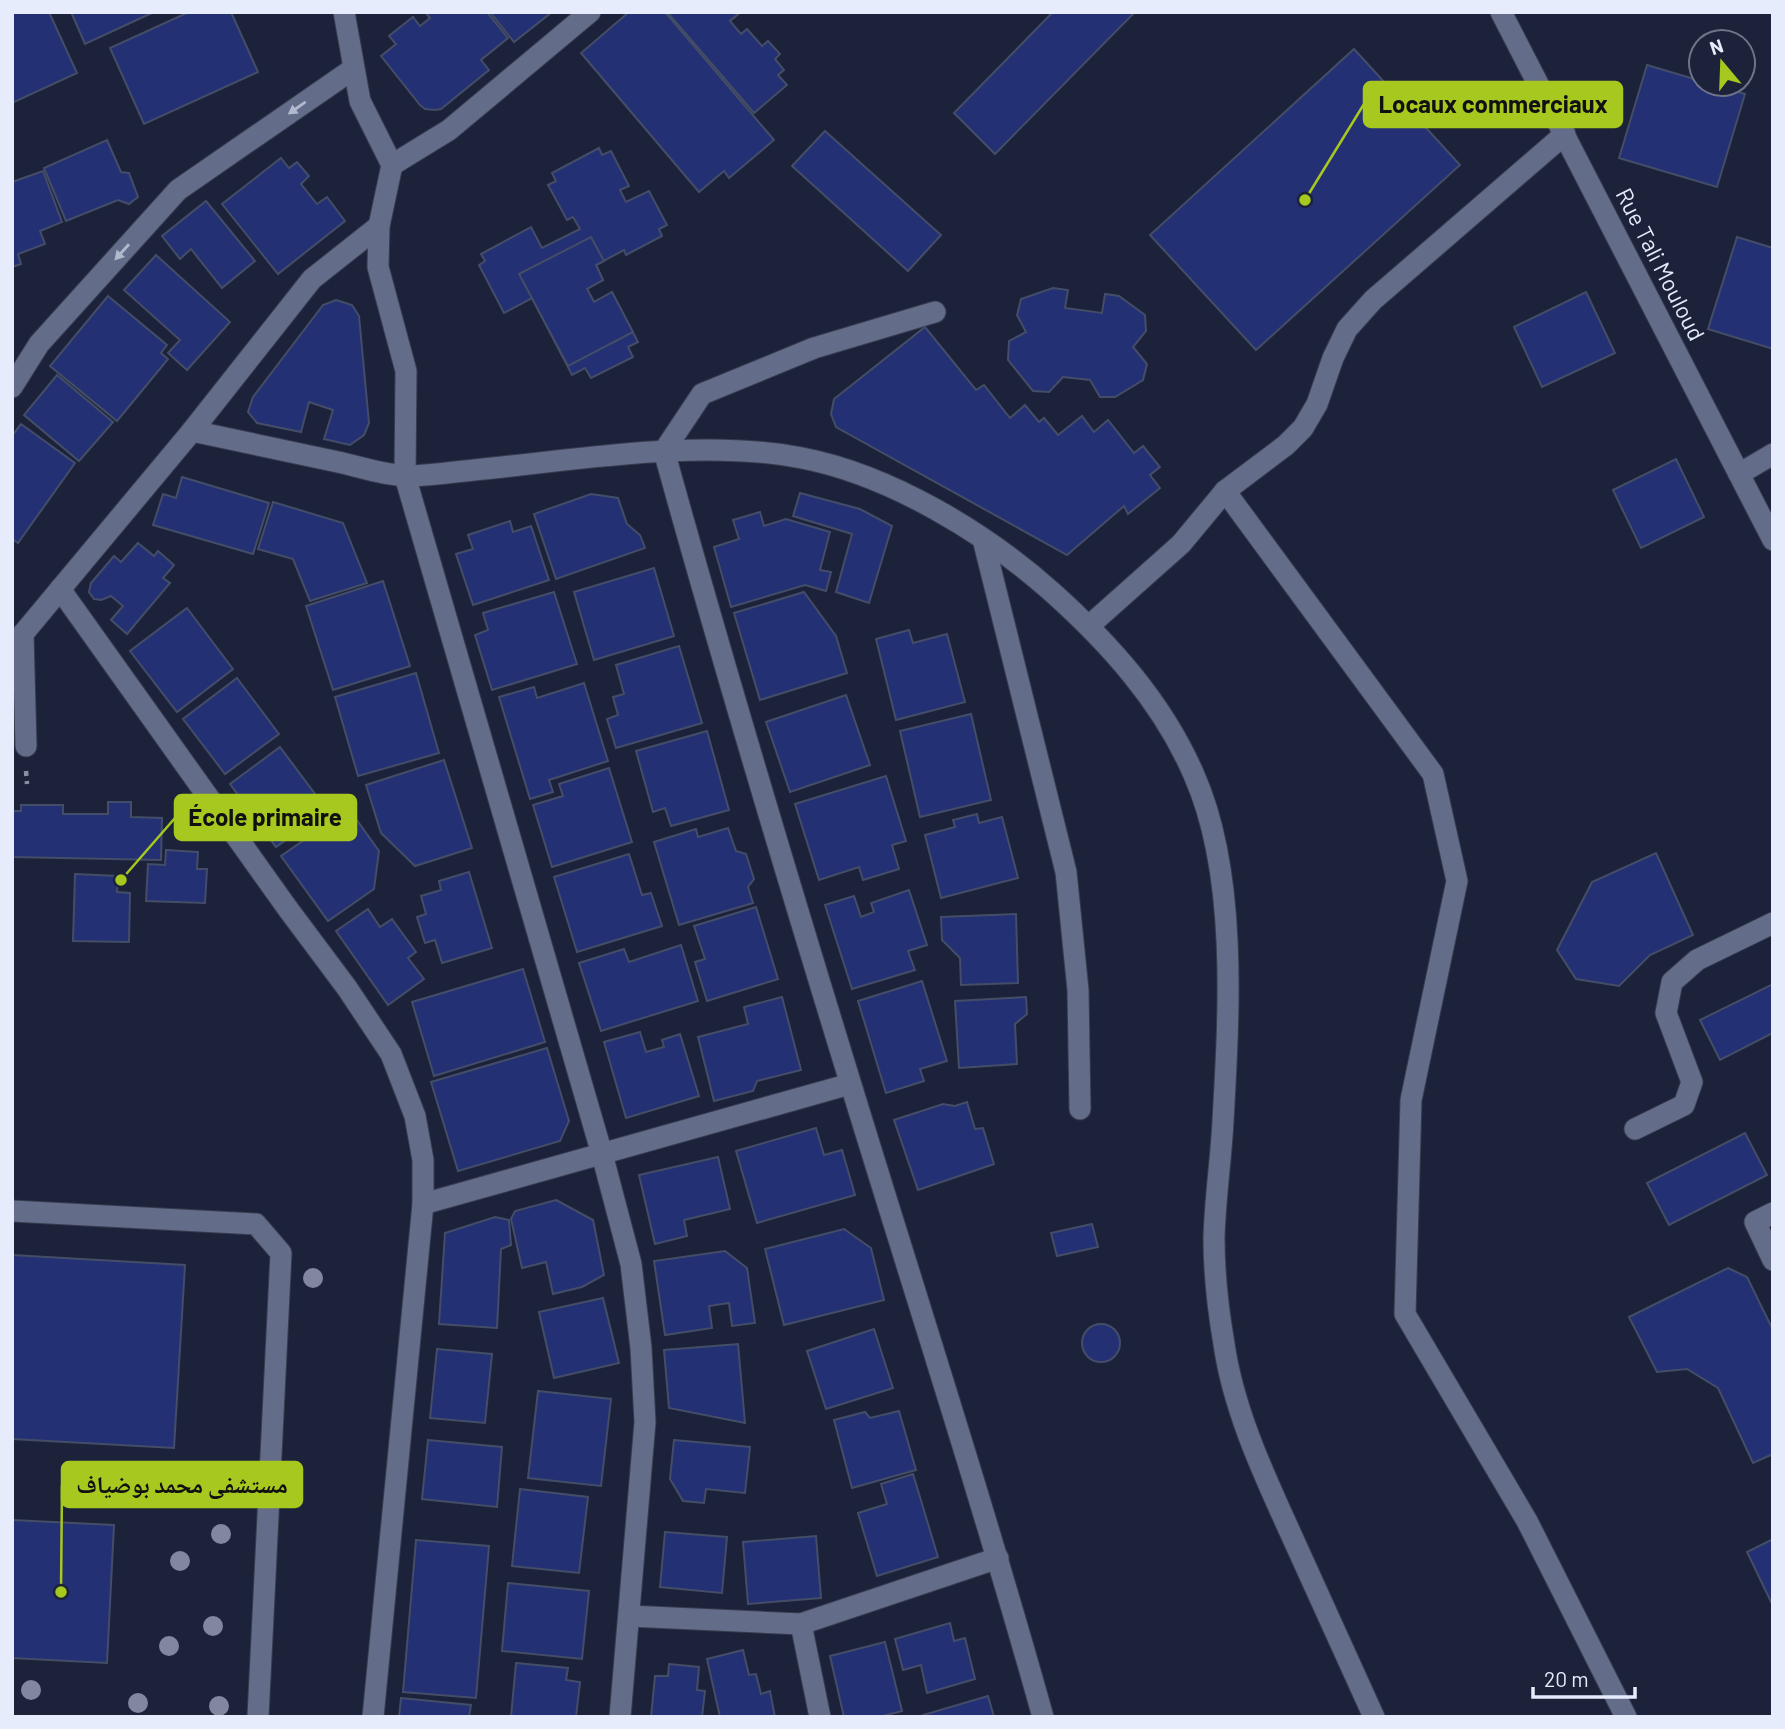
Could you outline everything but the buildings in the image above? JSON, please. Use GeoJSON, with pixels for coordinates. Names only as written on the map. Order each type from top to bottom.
{"type":"FeatureCollection","features":[{"type":"Feature","properties":{"kind":"street"},"geometry":{"type":"LineString","coordinates":[[344,12],[359,102],[392,164],[379,226],[378,267],[405,371],[405,476],[631,1265],[641,1348],[645,1422],[620,1717]]}},
{"type":"Feature","properties":{"kind":"street"},"geometry":{"type":"LineString","coordinates":[[392,164],[449,130],[590,12]]}},
{"type":"Feature","properties":{"kind":"street","name":"Rue Tali Mouloud"},"geometry":{"type":"LineString","coordinates":[[1501,12],[1773,540]]}},
{"type":"Feature","properties":{"kind":"street"},"geometry":{"type":"LineString","coordinates":[[12,387],[39,344],[178,190],[353,69]]}},
{"type":"Feature","properties":{"kind":"street"},"geometry":{"type":"LineString","coordinates":[[1090,625],[1181,544],[1225,491],[1286,445],[1303,428],[1317,404],[1333,358],[1348,328],[1373,300],[1564,134]]}},
{"type":"Feature","properties":{"kind":"street"},"geometry":{"type":"LineString","coordinates":[[26,746],[18,641],[192,431],[312,279],[379,226]]}},
{"type":"Feature","properties":{"kind":"street"},"geometry":{"type":"LineString","coordinates":[[935,312],[814,348],[702,394],[664,451],[716,637],[850,1084],[998,1558],[1042,1717]]}},
{"type":"Feature","properties":{"kind":"street"},"geometry":{"type":"LineString","coordinates":[[192,431],[405,476],[664,451],[734,451],[801,458],[851,472],[891,488],[983,539],[1037,579],[1090,625],[1151,698],[1174,734],[1196,778],[1210,824],[1223,883],[1226,955],[1227,1031],[1214,1238],[1224,1349],[1238,1402],[1262,1472],[1374,1717]]}},
{"type":"Feature","properties":{"kind":"street"},"geometry":{"type":"LineString","coordinates":[[1740,474],[1773,454]]}},
{"type":"Feature","properties":{"kind":"street"},"geometry":{"type":"LineString","coordinates":[[1225,491],[1433,774],[1457,881],[1411,1100],[1405,1314],[1527,1521],[1626,1717]]}},
{"type":"Feature","properties":{"kind":"street"},"geometry":{"type":"LineString","coordinates":[[983,539],[1066,873],[1078,990],[1080,1109]]}},
{"type":"Feature","properties":{"kind":"street"},"geometry":{"type":"LineString","coordinates":[[60,589],[347,988],[391,1054],[415,1116],[423,1160],[423,1204],[373,1717]]}},
{"type":"Feature","properties":{"kind":"street"},"geometry":{"type":"LineString","coordinates":[[1636,1129],[1684,1105],[1692,1082],[1666,1013],[1672,982],[1697,960],[1773,923]]}},
{"type":"Feature","properties":{"kind":"street"},"geometry":{"type":"LineString","coordinates":[[423,1204],[850,1084]]}},
{"type":"Feature","properties":{"kind":"street"},"geometry":{"type":"LineString","coordinates":[[12,1211],[256,1224],[281,1253],[258,1717]]}},
{"type":"Feature","properties":{"kind":"street"},"geometry":{"type":"LineString","coordinates":[[1773,1213],[1755,1222],[1773,1260]]}},
{"type":"Feature","properties":{"kind":"street"},"geometry":{"type":"LineString","coordinates":[[629,1616],[801,1624],[998,1558]]}},
{"type":"Feature","properties":{"kind":"street"},"geometry":{"type":"LineString","coordinates":[[801,1624],[820,1717]]}},
{"type":"Feature","properties":{"kind":"place","name":"Locaux commerciaux"},"geometry":{"type":"Point","coordinates":[1305,200]}},
{"type":"Feature","properties":{"kind":"place","name":"École primaire"},"geometry":{"type":"Point","coordinates":[121,880]}},
{"type":"Feature","properties":{"kind":"place","name":"مستشفى محمد بوضياف"},"geometry":{"type":"Point","coordinates":[61,1592]}}]}
